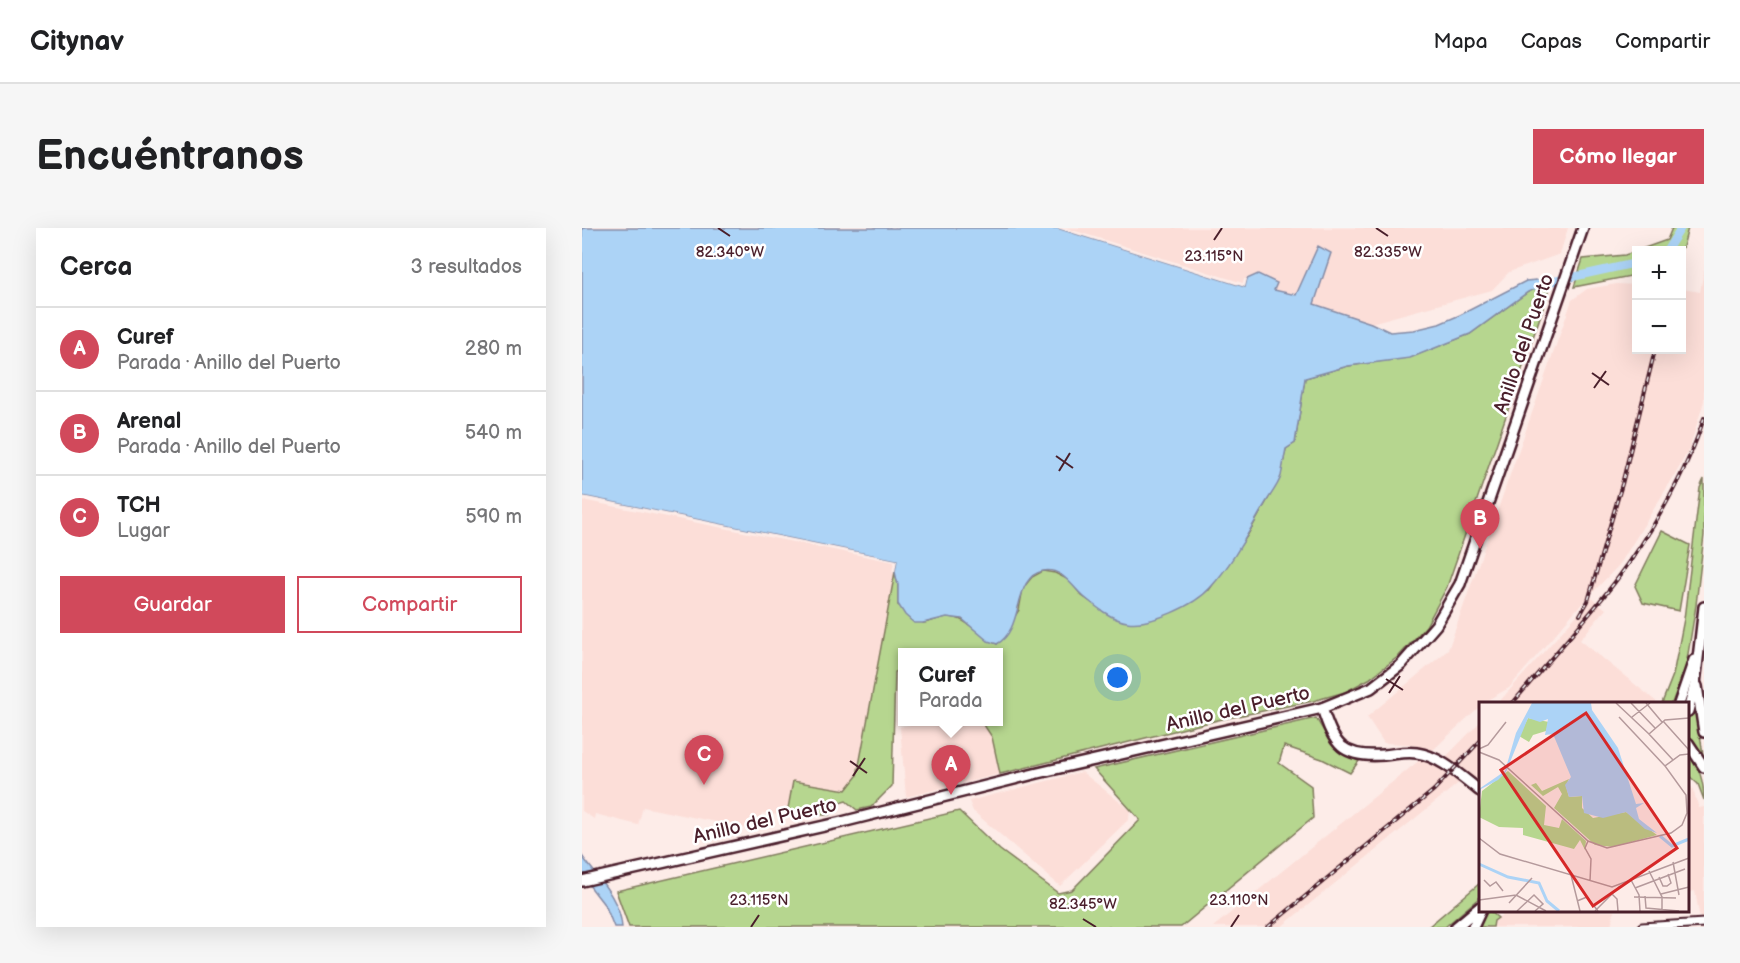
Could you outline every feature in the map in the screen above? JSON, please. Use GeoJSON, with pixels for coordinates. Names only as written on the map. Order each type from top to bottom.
{"type":"FeatureCollection","features":[{"type":"Feature","properties":{"kind":"main road","name":"Anillo del Puerto"},"geometry":{"type":"LineString","coordinates":[[582,881],[1322,708],[1371,688],[1386,678],[1420,646],[1446,611],[1460,584],[1583,228]]}},
{"type":"Feature","properties":{"kind":"main road"},"geometry":{"type":"LineString","coordinates":[[1689,706],[1696,675],[1704,609]]}},
{"type":"Feature","properties":{"kind":"main road"},"geometry":{"type":"LineString","coordinates":[[1680,702],[1698,649]]}},
{"type":"Feature","properties":{"kind":"main road"},"geometry":{"type":"LineString","coordinates":[[1696,675],[1704,732]]}},
{"type":"Feature","properties":{"kind":"main road"},"geometry":{"type":"LineString","coordinates":[[1322,708],[1330,731],[1337,743],[1347,752],[1357,755],[1418,753],[1436,759],[1479,790]]}},
{"type":"Feature","properties":{"kind":"main road"},"geometry":{"type":"LineString","coordinates":[[1689,746],[1704,767]]}},
{"type":"Feature","properties":{"kind":"main road"},"geometry":{"type":"LineString","coordinates":[[1456,927],[1479,910]]}},
{"type":"Feature","properties":{"kind":"main road"},"geometry":{"type":"LineString","coordinates":[[1473,927],[1480,912]]}},
{"type":"Feature","properties":{"kind":"street"},"geometry":{"type":"LineString","coordinates":[[1642,927],[1704,923]]}},
{"type":"Feature","properties":{"kind":"shaded area"},"geometry":{"type":"Polygon","coordinates":[[[1057,228],[1568,228],[1560,254],[1509,272],[1492,290],[1371,323],[1313,304],[1331,253],[1319,247],[1297,295],[1274,290],[1277,283],[1245,287],[1057,228]]]}},
{"type":"Feature","properties":{"kind":"shaded area"},"geometry":{"type":"Polygon","coordinates":[[[1704,270],[1704,401],[1690,447],[1620,564],[1574,612],[1509,688],[1484,702],[1479,702],[1479,707],[1433,750],[1409,744],[1384,743],[1367,717],[1448,650],[1572,300],[1587,289],[1617,284],[1632,285],[1632,354],[1686,354],[1686,290],[1700,292],[1704,270]]]}},
{"type":"Feature","properties":{"kind":"shaded area"},"geometry":{"type":"Polygon","coordinates":[[[582,496],[897,560],[857,776],[847,790],[794,781],[787,814],[762,813],[755,830],[643,807],[638,825],[595,814],[594,819],[582,811],[582,496]]]}},
{"type":"Feature","properties":{"kind":"shaded area"},"geometry":{"type":"Polygon","coordinates":[[[1592,598],[1606,609],[1580,640],[1657,702],[1499,702],[1592,598]]]}},
{"type":"Feature","properties":{"kind":"shaded area"},"geometry":{"type":"Polygon","coordinates":[[[1479,723],[1479,787],[1466,777],[1281,927],[1213,927],[1421,759],[1436,767],[1479,723]]]}},
{"type":"Feature","properties":{"kind":"shaded area"},"geometry":{"type":"Polygon","coordinates":[[[985,726],[992,737],[1000,774],[906,797],[900,727],[985,726]]]}},
{"type":"Feature","properties":{"kind":"shaded area"},"geometry":{"type":"Polygon","coordinates":[[[1082,772],[1130,810],[1129,819],[1060,886],[973,811],[969,801],[1082,772]]]}},
{"type":"Feature","properties":{"kind":"shaded area"},"geometry":{"type":"Polygon","coordinates":[[[1689,787],[1692,787],[1699,808],[1704,807],[1704,919],[1700,919],[1695,891],[1689,892],[1689,787]]]}},
{"type":"Feature","properties":{"kind":"shaded area"},"geometry":{"type":"Polygon","coordinates":[[[1506,912],[1614,912],[1611,927],[1493,927],[1494,921],[1506,912]]]}},
{"type":"Feature","properties":{"kind":"green space"},"geometry":{"type":"Polygon","coordinates":[[[1672,228],[1688,228],[1683,246],[1650,246],[1667,240],[1672,228]]]}},
{"type":"Feature","properties":{"kind":"green space"},"geometry":{"type":"Polygon","coordinates":[[[1632,252],[1632,276],[1574,287],[1583,259],[1632,252]]]}},
{"type":"Feature","properties":{"kind":"green space"},"geometry":{"type":"Polygon","coordinates":[[[1537,288],[1549,291],[1447,587],[1426,626],[1399,656],[1369,679],[1345,692],[1313,701],[1218,720],[1000,774],[992,737],[985,726],[1003,726],[1003,648],[898,648],[898,671],[895,672],[892,786],[871,807],[857,810],[846,801],[836,804],[829,815],[787,814],[793,781],[846,790],[857,776],[895,572],[898,584],[898,605],[923,623],[947,617],[954,618],[967,623],[997,644],[1019,610],[1023,588],[1032,577],[1043,571],[1055,573],[1069,580],[1082,596],[1110,615],[1209,590],[1247,536],[1280,478],[1286,449],[1295,443],[1305,378],[1348,366],[1411,357],[1470,334],[1537,288]]]}},
{"type":"Feature","properties":{"kind":"green space"},"geometry":{"type":"Polygon","coordinates":[[[1704,479],[1704,535],[1686,666],[1672,702],[1662,702],[1673,675],[1684,619],[1700,488],[1704,479]]]}},
{"type":"Feature","properties":{"kind":"green space"},"geometry":{"type":"Polygon","coordinates":[[[1662,531],[1690,545],[1679,611],[1643,603],[1635,586],[1662,531]]]}},
{"type":"Feature","properties":{"kind":"green space"},"geometry":{"type":"Polygon","coordinates":[[[1695,699],[1704,762],[1689,742],[1689,716],[1695,699]]]}},
{"type":"Feature","properties":{"kind":"green space"},"geometry":{"type":"Polygon","coordinates":[[[1316,718],[1333,744],[1359,761],[1350,773],[1322,759],[1284,746],[1279,763],[1311,786],[1313,818],[1181,927],[629,927],[616,891],[959,811],[1000,850],[1058,893],[1072,890],[1140,820],[1094,769],[1316,718]]]}},
{"type":"Feature","properties":{"kind":"green space"},"geometry":{"type":"Polygon","coordinates":[[[1689,753],[1700,774],[1704,800],[1698,784],[1689,776],[1689,753]]]}},
{"type":"Feature","properties":{"kind":"green space"},"geometry":{"type":"Polygon","coordinates":[[[1479,884],[1479,898],[1445,927],[1428,927],[1479,884]]]}},
{"type":"Feature","properties":{"kind":"green space"},"geometry":{"type":"Polygon","coordinates":[[[1486,912],[1491,912],[1498,918],[1494,921],[1493,927],[1480,927],[1486,912]]]}},
{"type":"Feature","properties":{"kind":"water"},"geometry":{"type":"Polygon","coordinates":[[[582,228],[1057,228],[1245,287],[1247,279],[1258,274],[1277,283],[1274,290],[1296,295],[1318,246],[1331,253],[1314,304],[1371,323],[1390,332],[1414,330],[1439,324],[1526,281],[1536,280],[1541,283],[1470,334],[1410,358],[1348,366],[1305,378],[1295,443],[1286,449],[1278,483],[1226,568],[1210,588],[1194,601],[1172,613],[1148,621],[1127,622],[1116,619],[1098,608],[1061,575],[1056,572],[1043,571],[1033,575],[1027,583],[1012,627],[1006,637],[997,644],[988,641],[962,619],[947,617],[914,623],[898,604],[895,572],[897,560],[582,496],[582,228]]]}},
{"type":"Feature","properties":{"kind":"water"},"geometry":{"type":"Polygon","coordinates":[[[582,856],[613,898],[622,927],[614,927],[606,907],[582,876],[582,856]]]}},
{"type":"Feature","properties":{"kind":"pier"},"geometry":{"type":"Polygon","coordinates":[[[1057,228],[1066,228],[1243,283],[1244,279],[1247,279],[1245,287],[1057,228]]]}},
{"type":"Feature","properties":{"kind":"pier"},"geometry":{"type":"Polygon","coordinates":[[[582,496],[897,560],[895,572],[892,572],[894,562],[582,500],[582,496]]]}},
{"type":"Feature","properties":{"kind":"waterway"},"geometry":{"type":"LineString","coordinates":[[1670,246],[1681,228]]}},
{"type":"Feature","properties":{"kind":"waterway"},"geometry":{"type":"LineString","coordinates":[[1532,286],[1632,264]]}},
{"type":"Feature","properties":{"kind":"railway"},"geometry":{"type":"LineString","coordinates":[[1580,615],[1588,601],[1622,484],[1654,354]]}},
{"type":"Feature","properties":{"kind":"railway"},"geometry":{"type":"LineString","coordinates":[[1514,702],[1603,598],[1628,565],[1666,504],[1688,460],[1704,418]]}},
{"type":"Feature","properties":{"kind":"railway"},"geometry":{"type":"LineString","coordinates":[[1268,927],[1434,790],[1479,742]]}},
{"type":"Feature","properties":{"kind":"place","name":"Arenal"},"geometry":{"type":"Point","coordinates":[1480,549]}},
{"type":"Feature","properties":{"kind":"place","name":"TCH"},"geometry":{"type":"Point","coordinates":[704,785]}},
{"type":"Feature","properties":{"kind":"place","name":"Curef"},"geometry":{"type":"Point","coordinates":[951,795]}}]}
